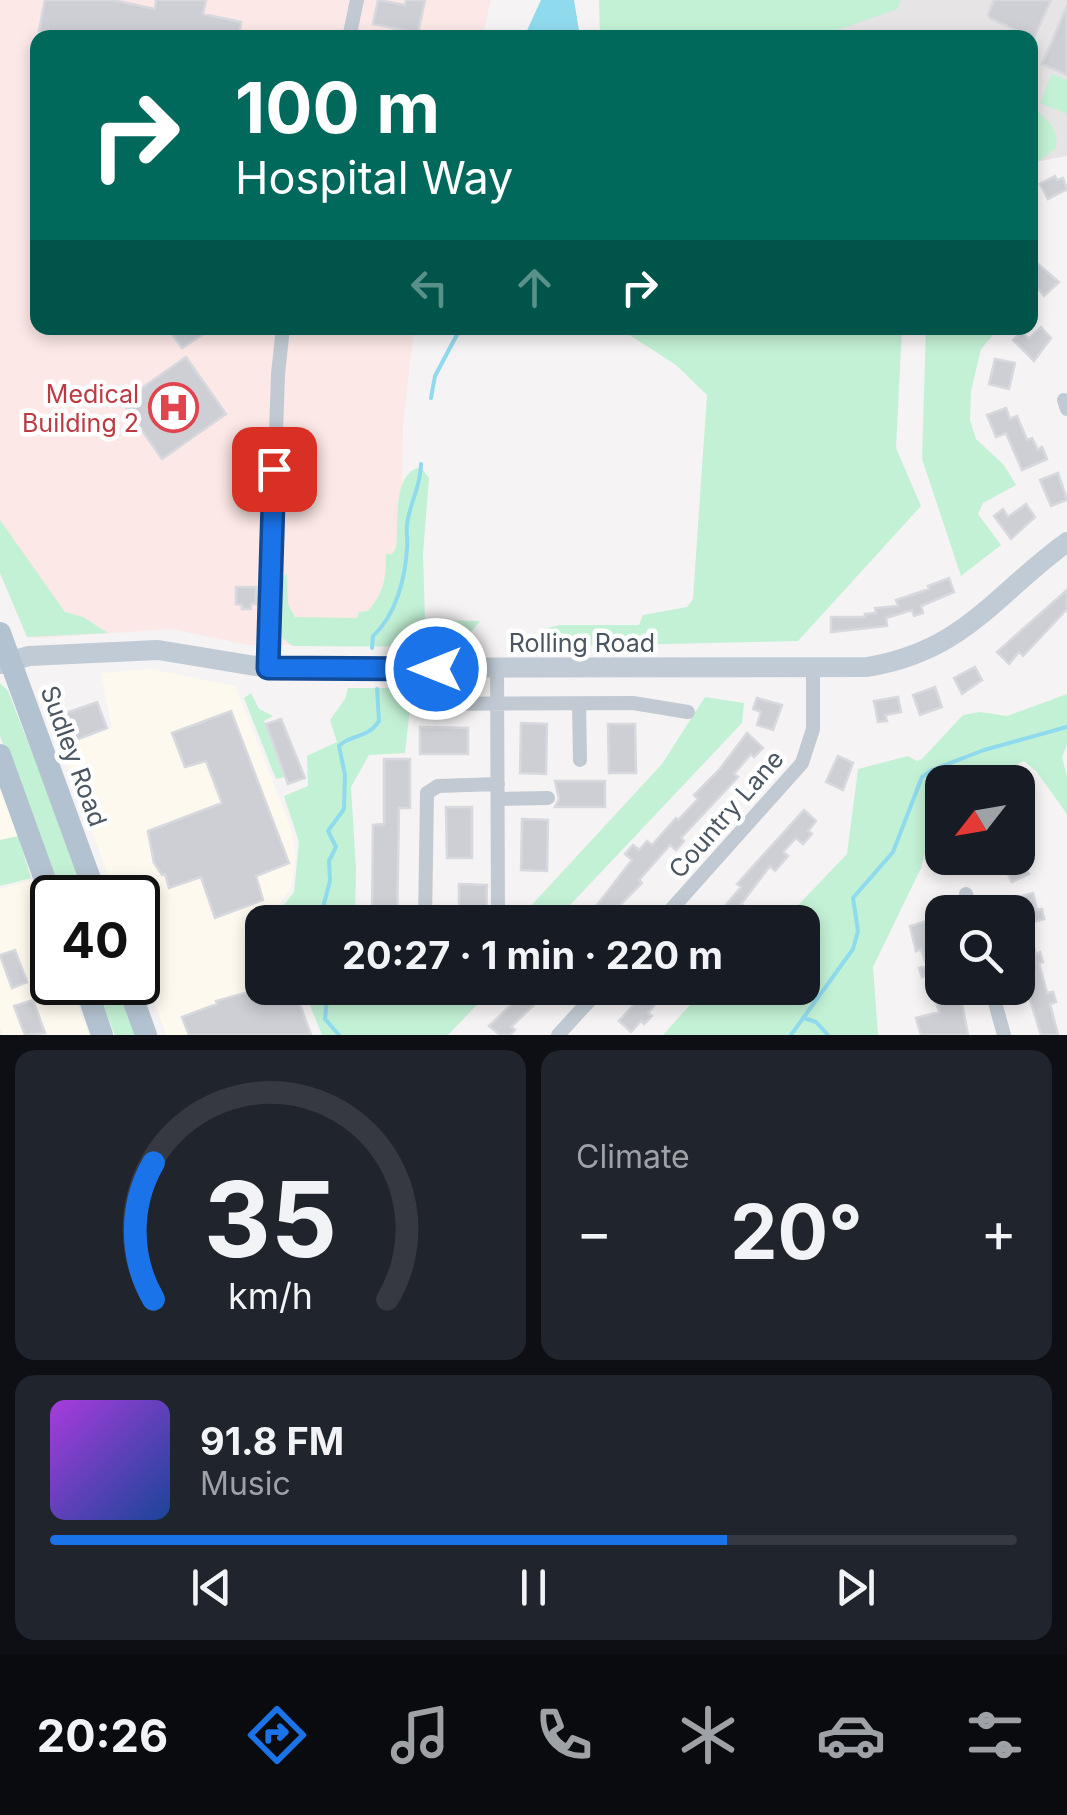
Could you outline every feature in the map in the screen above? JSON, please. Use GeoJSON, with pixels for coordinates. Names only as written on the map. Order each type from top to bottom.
{"type":"FeatureCollection","features":[{"type":"Feature","properties":{"kind":"main road","name":"Sudley Road"},"geometry":{"type":"LineString","coordinates":[[0,633],[5,663],[87,875]]}},
{"type":"Feature","properties":{"kind":"main road"},"geometry":{"type":"LineString","coordinates":[[0,755],[43,875]]}},
{"type":"Feature","properties":{"kind":"main road"},"geometry":{"type":"LineString","coordinates":[[92,1005],[102,1035]]}},
{"type":"Feature","properties":{"kind":"main road"},"geometry":{"type":"LineString","coordinates":[[135,1005],[146,1035]]}},
{"type":"Feature","properties":{"kind":"street"},"geometry":{"type":"LineString","coordinates":[[350,30],[357,0]]}},
{"type":"Feature","properties":{"kind":"street"},"geometry":{"type":"LineString","coordinates":[[268,668],[281,335]]}},
{"type":"Feature","properties":{"kind":"street","name":"Rolling Road"},"geometry":{"type":"LineString","coordinates":[[5,663],[49,655],[158,650],[268,668],[879,665],[931,650],[971,626],[1067,542]]}},
{"type":"Feature","properties":{"kind":"street"},"geometry":{"type":"LineString","coordinates":[[497,668],[498,905]]}},
{"type":"Feature","properties":{"kind":"street","name":"Country Lane"},"geometry":{"type":"LineString","coordinates":[[675,905],[802,764],[812,729],[813,668]]}},
{"type":"Feature","properties":{"kind":"street"},"geometry":{"type":"LineString","coordinates":[[426,704],[649,704],[688,712]]}},
{"type":"Feature","properties":{"kind":"street"},"geometry":{"type":"LineString","coordinates":[[579,704],[580,760]]}},
{"type":"Feature","properties":{"kind":"street"},"geometry":{"type":"LineString","coordinates":[[425,905],[427,794],[438,786],[548,798]]}},
{"type":"Feature","properties":{"kind":"street"},"geometry":{"type":"LineString","coordinates":[[558,1035],[585,1005]]}},
{"type":"Feature","properties":{"kind":"street"},"geometry":{"type":"LineString","coordinates":[[996,1005],[1004,1035]]}},
{"type":"Feature","properties":{"kind":"shaded area"},"geometry":{"type":"Polygon","coordinates":[[[0,0],[491,0],[484,30],[30,30],[30,335],[413,335],[403,424],[400,643],[249,645],[172,629],[27,637],[0,573],[0,0]]]}},
{"type":"Feature","properties":{"kind":"shaded area"},"geometry":{"type":"Polygon","coordinates":[[[781,0],[1067,0],[1067,156],[1038,161],[1038,30],[779,30],[781,0]]]}},
{"type":"Feature","properties":{"kind":"shaded area"},"geometry":{"type":"Polygon","coordinates":[[[151,669],[235,686],[290,825],[296,857],[290,890],[279,905],[245,905],[245,1005],[293,1005],[304,1035],[166,1035],[155,1005],[160,1005],[160,875],[108,875],[61,747],[112,728],[101,673],[151,669]]]}},
{"type":"Feature","properties":{"kind":"shaded area"},"geometry":{"type":"Polygon","coordinates":[[[0,787],[18,836],[0,840],[0,787]]]}},
{"type":"Feature","properties":{"kind":"shaded area"},"geometry":{"type":"Polygon","coordinates":[[[30,881],[30,1005],[77,1005],[89,1035],[3,1035],[0,889],[30,881]]]}},
{"type":"Feature","properties":{"kind":"green space"},"geometry":{"type":"Polygon","coordinates":[[[599,0],[901,0],[897,9],[837,30],[600,30],[599,0]]]}},
{"type":"Feature","properties":{"kind":"green space"},"geometry":{"type":"Polygon","coordinates":[[[1052,74],[1067,80],[1067,114],[1040,103],[1052,74]]]}},
{"type":"Feature","properties":{"kind":"green space"},"geometry":{"type":"Polygon","coordinates":[[[1038,112],[1053,127],[1056,148],[1038,162],[1038,112]]]}},
{"type":"Feature","properties":{"kind":"green space"},"geometry":{"type":"Polygon","coordinates":[[[630,335],[902,335],[896,448],[921,506],[798,641],[535,647],[536,639],[547,628],[639,625],[643,615],[687,607],[693,599],[707,395],[676,365],[630,335]]]}},
{"type":"Feature","properties":{"kind":"green space"},"geometry":{"type":"Polygon","coordinates":[[[926,335],[993,335],[981,349],[971,391],[970,420],[976,439],[1004,465],[1016,485],[983,503],[978,514],[1001,545],[961,576],[922,459],[926,335]]]}},
{"type":"Feature","properties":{"kind":"green space"},"geometry":{"type":"Polygon","coordinates":[[[417,468],[429,478],[423,554],[425,620],[480,621],[466,638],[448,647],[293,646],[282,638],[280,607],[283,577],[287,574],[288,604],[295,617],[357,618],[359,612],[368,611],[383,585],[386,554],[392,554],[396,548],[400,491],[409,473],[417,468]]]}},
{"type":"Feature","properties":{"kind":"green space"},"geometry":{"type":"Polygon","coordinates":[[[0,520],[65,612],[83,617],[108,633],[27,637],[0,573],[0,520]]]}},
{"type":"Feature","properties":{"kind":"green space"},"geometry":{"type":"Polygon","coordinates":[[[0,683],[8,691],[81,875],[51,875],[0,736],[0,683]]]}},
{"type":"Feature","properties":{"kind":"green space"},"geometry":{"type":"Polygon","coordinates":[[[348,688],[409,688],[405,753],[369,755],[351,787],[355,905],[284,905],[294,892],[299,842],[284,796],[308,786],[307,756],[337,742],[330,720],[348,688]]]}},
{"type":"Feature","properties":{"kind":"green space"},"geometry":{"type":"Polygon","coordinates":[[[251,693],[259,709],[273,716],[264,721],[284,777],[276,779],[244,698],[251,693]]]}},
{"type":"Feature","properties":{"kind":"green space"},"geometry":{"type":"Polygon","coordinates":[[[1067,694],[1067,745],[1062,757],[1067,777],[1067,814],[1035,765],[1024,761],[1016,765],[925,765],[925,852],[921,868],[873,967],[878,1035],[663,1035],[690,1005],[820,1005],[820,905],[798,905],[847,854],[858,769],[908,756],[917,761],[922,759],[963,715],[980,712],[1007,716],[1067,694]]]}},
{"type":"Feature","properties":{"kind":"green space"},"geometry":{"type":"Polygon","coordinates":[[[705,697],[744,703],[742,723],[570,905],[532,905],[662,764],[705,697]]]}},
{"type":"Feature","properties":{"kind":"green space"},"geometry":{"type":"Polygon","coordinates":[[[18,836],[30,878],[0,886],[0,840],[18,836]]]}},
{"type":"Feature","properties":{"kind":"green space"},"geometry":{"type":"Polygon","coordinates":[[[103,1005],[129,1005],[141,1035],[115,1035],[103,1005]]]}},
{"type":"Feature","properties":{"kind":"green space"},"geometry":{"type":"Polygon","coordinates":[[[310,1005],[477,1005],[448,1035],[322,1035],[310,1005]]]}},
{"type":"Feature","properties":{"kind":"water"},"geometry":{"type":"Polygon","coordinates":[[[541,0],[574,0],[579,30],[527,30],[541,0]]]}},
{"type":"Feature","properties":{"kind":"building"},"geometry":{"type":"Polygon","coordinates":[[[45,0],[113,0],[155,9],[156,0],[206,0],[203,14],[241,22],[240,30],[39,30],[45,0]]]}},
{"type":"Feature","properties":{"kind":"building"},"geometry":{"type":"Polygon","coordinates":[[[378,0],[405,5],[406,0],[425,0],[419,30],[373,24],[378,0]]]}},
{"type":"Feature","properties":{"kind":"building"},"geometry":{"type":"Polygon","coordinates":[[[994,0],[1051,0],[1038,30],[1016,30],[988,15],[994,0]]]}},
{"type":"Feature","properties":{"kind":"building"},"geometry":{"type":"Polygon","coordinates":[[[1067,6],[1067,75],[1042,64],[1067,6]]]}},
{"type":"Feature","properties":{"kind":"building"},"geometry":{"type":"Polygon","coordinates":[[[1055,176],[1057,180],[1063,178],[1067,189],[1048,199],[1040,184],[1055,176]]]}},
{"type":"Feature","properties":{"kind":"building"},"geometry":{"type":"Polygon","coordinates":[[[1038,264],[1059,282],[1044,296],[1038,288],[1038,264]]]}},
{"type":"Feature","properties":{"kind":"building"},"geometry":{"type":"Polygon","coordinates":[[[1041,327],[1051,338],[1034,361],[1013,340],[1019,335],[1029,339],[1038,335],[1041,327]]]}},
{"type":"Feature","properties":{"kind":"building"},"geometry":{"type":"Polygon","coordinates":[[[173,335],[202,335],[182,348],[173,335]]]}},
{"type":"Feature","properties":{"kind":"building","name":"Medical Building 2"},"geometry":{"type":"Polygon","coordinates":[[[186,357],[226,414],[162,459],[122,402],[186,357]]]}},
{"type":"Feature","properties":{"kind":"building"},"geometry":{"type":"Polygon","coordinates":[[[995,359],[1015,363],[1009,389],[989,384],[995,359]]]}},
{"type":"Feature","properties":{"kind":"building"},"geometry":{"type":"Polygon","coordinates":[[[1006,408],[1010,419],[1017,416],[1027,440],[1032,438],[1038,450],[1042,447],[1047,459],[1022,470],[1006,433],[996,437],[987,415],[1006,408]]]}},
{"type":"Feature","properties":{"kind":"building"},"geometry":{"type":"Polygon","coordinates":[[[1058,473],[1067,500],[1051,506],[1040,480],[1058,473]]]}},
{"type":"Feature","properties":{"kind":"building"},"geometry":{"type":"Polygon","coordinates":[[[1026,504],[1035,517],[1011,539],[994,516],[1003,509],[1008,517],[1026,504]]]}},
{"type":"Feature","properties":{"kind":"building"},"geometry":{"type":"Polygon","coordinates":[[[949,578],[954,592],[921,606],[923,613],[914,616],[912,610],[886,618],[887,626],[831,632],[831,617],[865,617],[876,613],[875,608],[898,606],[896,600],[949,578]]]}},
{"type":"Feature","properties":{"kind":"building"},"geometry":{"type":"Polygon","coordinates":[[[236,587],[256,587],[256,604],[251,604],[251,609],[236,604],[236,587]]]}},
{"type":"Feature","properties":{"kind":"building"},"geometry":{"type":"Polygon","coordinates":[[[1067,590],[1067,609],[1023,656],[1019,652],[1009,664],[997,652],[1067,590]]]}},
{"type":"Feature","properties":{"kind":"building"},"geometry":{"type":"Polygon","coordinates":[[[975,667],[982,680],[962,694],[954,678],[975,667]]]}},
{"type":"Feature","properties":{"kind":"building"},"geometry":{"type":"Polygon","coordinates":[[[935,687],[942,707],[920,715],[913,695],[935,687]]]}},
{"type":"Feature","properties":{"kind":"building"},"geometry":{"type":"Polygon","coordinates":[[[898,697],[901,712],[885,715],[887,721],[878,722],[874,701],[898,697]]]}},
{"type":"Feature","properties":{"kind":"building"},"geometry":{"type":"Polygon","coordinates":[[[757,698],[782,705],[773,730],[757,725],[761,712],[753,709],[757,698]]]}},
{"type":"Feature","properties":{"kind":"building"},"geometry":{"type":"Polygon","coordinates":[[[97,702],[107,728],[76,740],[66,713],[97,702]]]}},
{"type":"Feature","properties":{"kind":"building"},"geometry":{"type":"Polygon","coordinates":[[[231,711],[289,863],[256,876],[263,900],[215,918],[201,877],[169,888],[165,874],[154,863],[148,831],[222,803],[206,761],[185,767],[172,733],[231,711]]]}},
{"type":"Feature","properties":{"kind":"building"},"geometry":{"type":"Polygon","coordinates":[[[281,719],[305,778],[288,784],[266,724],[281,719]]]}},
{"type":"Feature","properties":{"kind":"building"},"geometry":{"type":"Polygon","coordinates":[[[521,723],[547,724],[546,774],[520,773],[521,723]]]}},
{"type":"Feature","properties":{"kind":"building"},"geometry":{"type":"Polygon","coordinates":[[[608,724],[635,724],[636,773],[609,773],[608,724]]]}},
{"type":"Feature","properties":{"kind":"building"},"geometry":{"type":"Polygon","coordinates":[[[420,727],[468,728],[468,754],[420,754],[420,727]]]}},
{"type":"Feature","properties":{"kind":"building"},"geometry":{"type":"Polygon","coordinates":[[[747,733],[763,748],[754,757],[751,754],[734,774],[738,777],[681,838],[684,841],[676,850],[670,845],[620,905],[597,905],[632,860],[625,854],[633,845],[639,850],[647,841],[652,845],[698,799],[694,795],[747,733]]]}},
{"type":"Feature","properties":{"kind":"building"},"geometry":{"type":"Polygon","coordinates":[[[838,756],[853,763],[843,790],[826,782],[838,756]]]}},
{"type":"Feature","properties":{"kind":"building"},"geometry":{"type":"Polygon","coordinates":[[[384,759],[410,759],[410,808],[399,808],[397,905],[372,905],[373,825],[384,824],[384,759]]]}},
{"type":"Feature","properties":{"kind":"building"},"geometry":{"type":"Polygon","coordinates":[[[555,781],[605,781],[605,807],[555,807],[559,799],[555,781]]]}},
{"type":"Feature","properties":{"kind":"building"},"geometry":{"type":"Polygon","coordinates":[[[446,807],[472,807],[472,858],[447,858],[446,807]]]}},
{"type":"Feature","properties":{"kind":"building"},"geometry":{"type":"Polygon","coordinates":[[[804,810],[816,821],[808,831],[812,834],[803,844],[796,838],[783,852],[788,856],[775,871],[770,866],[742,905],[726,905],[741,887],[737,884],[804,810]]]}},
{"type":"Feature","properties":{"kind":"building"},"geometry":{"type":"Polygon","coordinates":[[[522,819],[548,820],[547,871],[521,870],[522,819]]]}},
{"type":"Feature","properties":{"kind":"building"},"geometry":{"type":"Polygon","coordinates":[[[1008,875],[1027,875],[1012,882],[1008,875]]]}},
{"type":"Feature","properties":{"kind":"building"},"geometry":{"type":"Polygon","coordinates":[[[459,884],[487,885],[486,905],[459,905],[459,884]]]}},
{"type":"Feature","properties":{"kind":"building"},"geometry":{"type":"Polygon","coordinates":[[[1035,902],[1037,910],[1042,909],[1044,919],[1035,921],[1035,902]]]}},
{"type":"Feature","properties":{"kind":"building"},"geometry":{"type":"Polygon","coordinates":[[[925,922],[925,960],[921,949],[916,951],[910,926],[925,922]]]}},
{"type":"Feature","properties":{"kind":"building"},"geometry":{"type":"Polygon","coordinates":[[[15,950],[27,982],[12,988],[0,955],[15,950]]]}},
{"type":"Feature","properties":{"kind":"building"},"geometry":{"type":"Polygon","coordinates":[[[1035,951],[1036,954],[1040,952],[1043,962],[1039,963],[1047,993],[1053,992],[1056,1002],[1050,1004],[1058,1035],[1041,1035],[1032,1005],[1035,1005],[1035,951]]]}},
{"type":"Feature","properties":{"kind":"building"},"geometry":{"type":"Polygon","coordinates":[[[245,993],[245,1005],[300,1005],[311,1035],[189,1035],[182,1017],[217,1004],[216,1001],[245,993]]]}},
{"type":"Feature","properties":{"kind":"building"},"geometry":{"type":"Polygon","coordinates":[[[30,1001],[30,1005],[35,1005],[45,1033],[25,1035],[14,1006],[30,1001]]]}},
{"type":"Feature","properties":{"kind":"building"},"geometry":{"type":"Polygon","coordinates":[[[511,1005],[534,1005],[511,1027],[515,1030],[510,1035],[500,1035],[489,1026],[511,1005]]]}},
{"type":"Feature","properties":{"kind":"building"},"geometry":{"type":"Polygon","coordinates":[[[634,1005],[654,1005],[648,1013],[652,1016],[631,1032],[619,1021],[634,1005]]]}},
{"type":"Feature","properties":{"kind":"building"},"geometry":{"type":"Polygon","coordinates":[[[937,1005],[962,1005],[968,1035],[921,1035],[916,1018],[939,1012],[937,1005]]]}},
{"type":"Feature","properties":{"kind":"waterway"},"geometry":{"type":"LineString","coordinates":[[431,398],[435,376],[457,335]]}},
{"type":"Feature","properties":{"kind":"waterway"},"geometry":{"type":"LineString","coordinates":[[372,648],[373,636],[388,618],[401,584],[408,517],[421,464]]}},
{"type":"Feature","properties":{"kind":"waterway"},"geometry":{"type":"LineString","coordinates":[[324,905],[330,881],[329,861],[336,847],[328,831],[344,809],[345,775],[339,746],[369,731],[379,721],[377,689]]}},
{"type":"Feature","properties":{"kind":"waterway"},"geometry":{"type":"LineString","coordinates":[[791,1035],[853,949],[858,931],[853,898],[893,852],[922,777],[984,750],[1067,727]]}},
{"type":"Feature","properties":{"kind":"waterway"},"geometry":{"type":"LineString","coordinates":[[326,1005],[325,1019],[339,1035]]}},
{"type":"Feature","properties":{"kind":"waterway"},"geometry":{"type":"LineString","coordinates":[[804,1018],[816,1022],[828,1035]]}},
{"type":"Feature","properties":{"kind":"place","name":"Medical Building 2"},"geometry":{"type":"Point","coordinates":[174,408]}},
{"type":"Feature","properties":{"kind":"route"},"geometry":{"type":"LineString","coordinates":[[274,469],[268,668],[436,669]]}}]}
